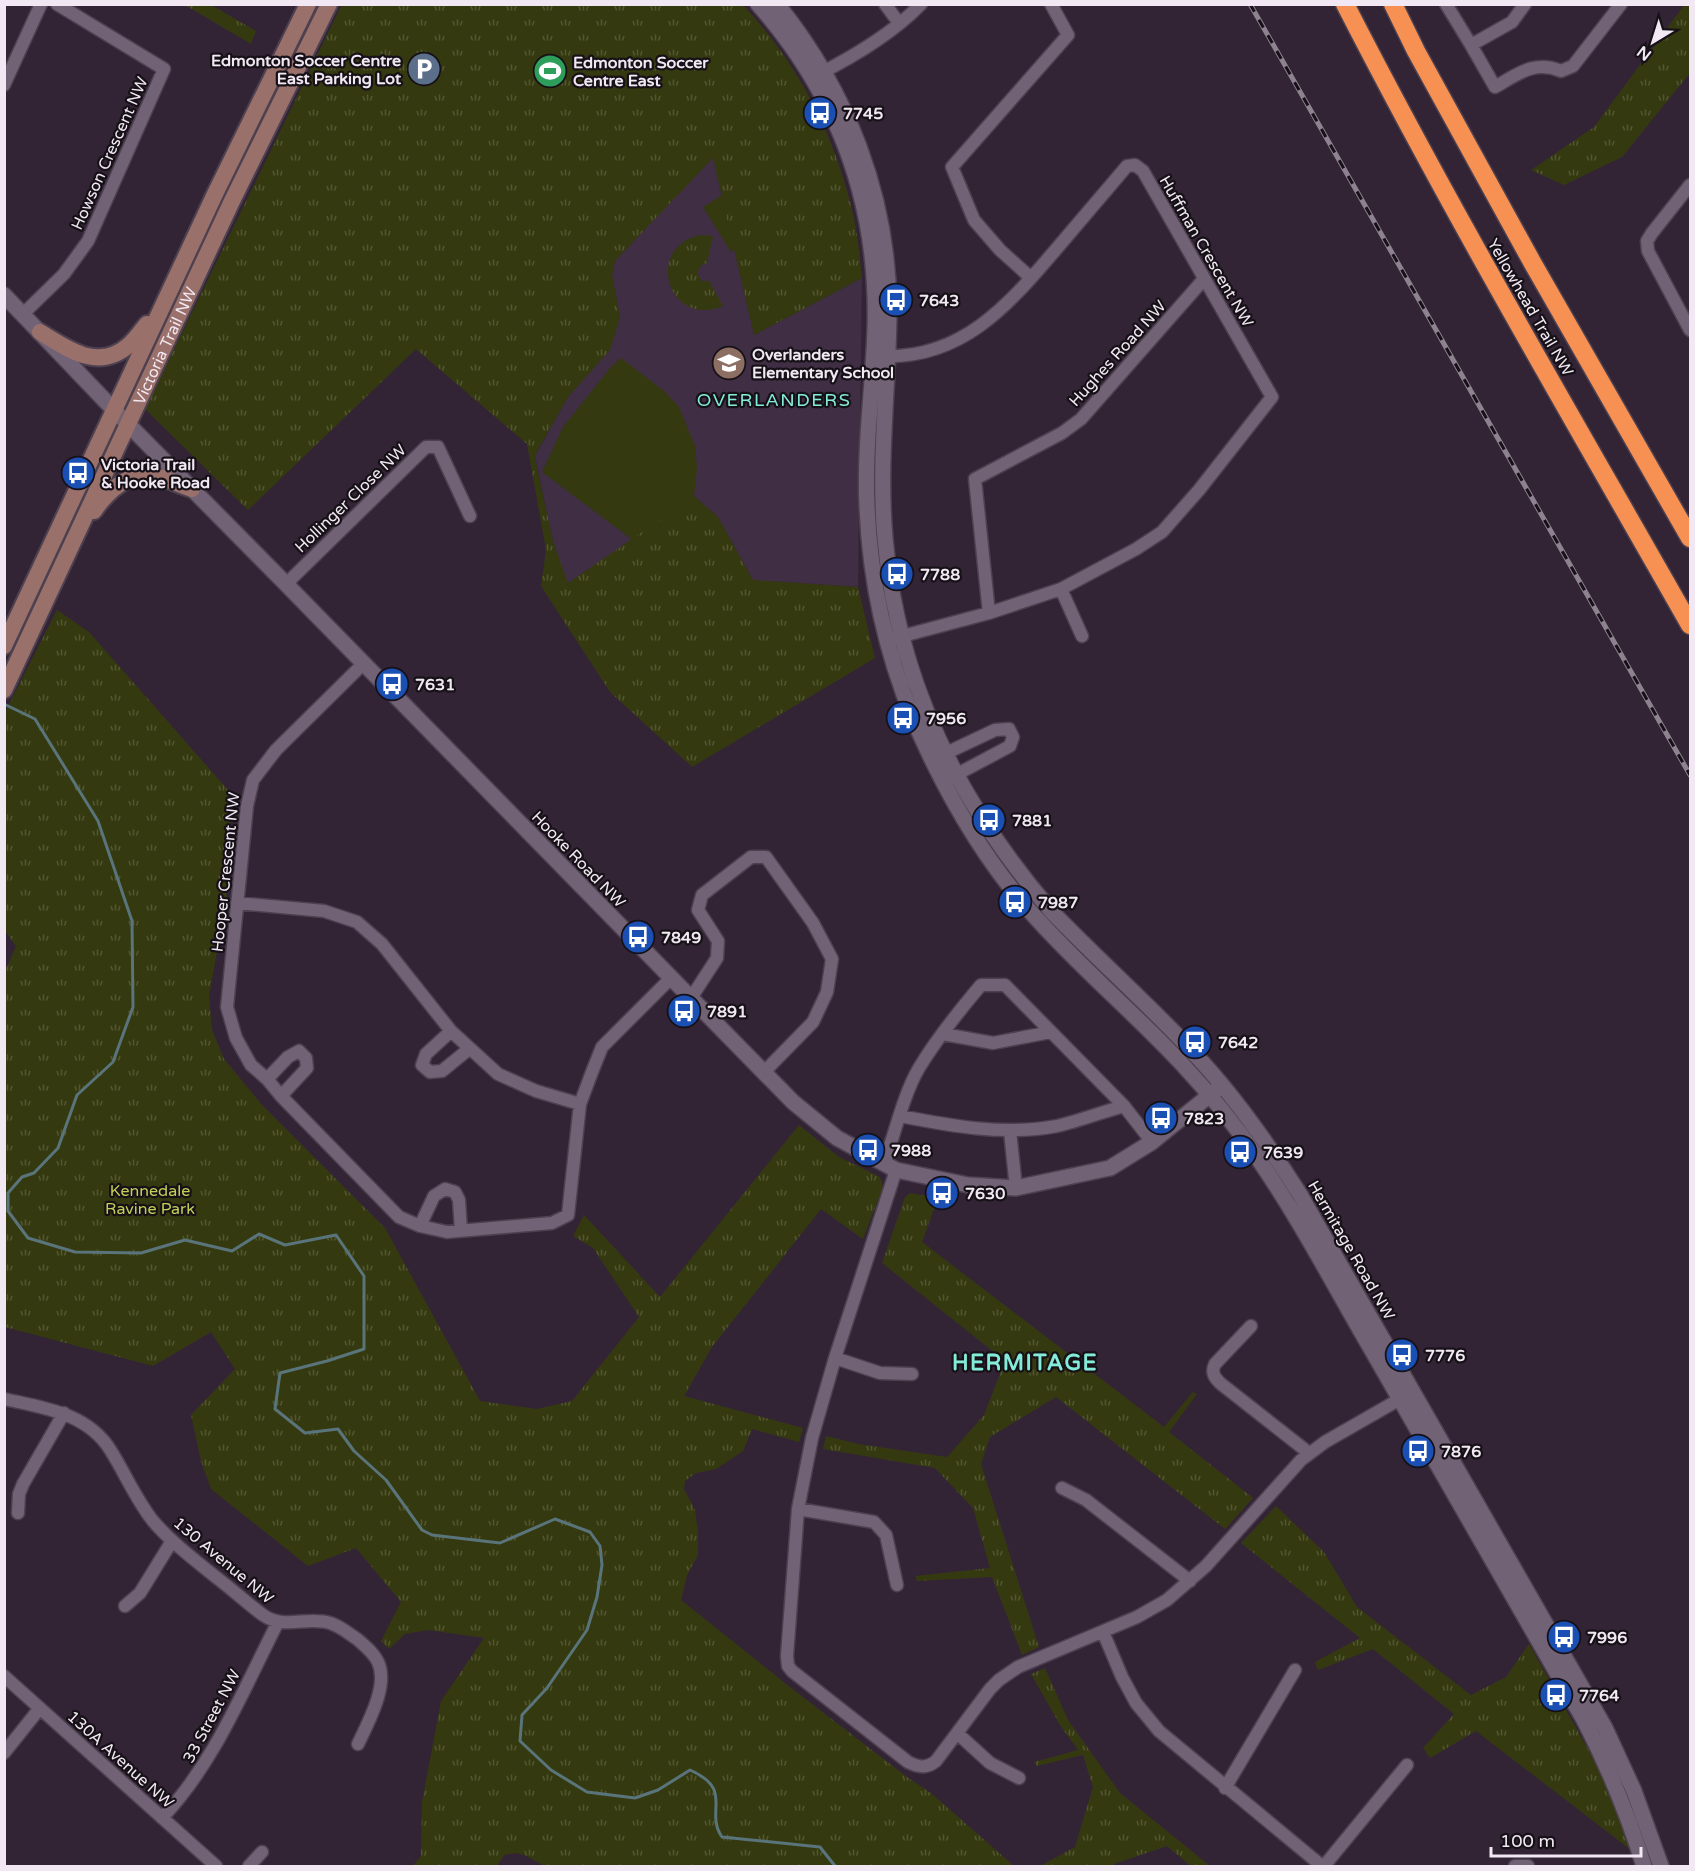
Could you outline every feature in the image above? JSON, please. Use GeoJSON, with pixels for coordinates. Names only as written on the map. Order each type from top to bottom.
{"type":"FeatureCollection","features":[{"type":"Feature","properties":{"kind":"highway","name":"Yellowhead Trail NW"},"geometry":{"type":"LineString","coordinates":[[1395,4],[1416,51],[1532,262],[1690,538]]}},
{"type":"Feature","properties":{"kind":"highway","name":"Yellowhead Trail NW"},"geometry":{"type":"LineString","coordinates":[[1345,5],[1420,150],[1690,625]]}},
{"type":"Feature","properties":{"kind":"main road","name":"Victoria Trail NW"},"geometry":{"type":"LineString","coordinates":[[4,690],[127,423],[328,4]]}},
{"type":"Feature","properties":{"kind":"main road","name":"Victoria Trail NW"},"geometry":{"type":"LineString","coordinates":[[4,646],[215,194],[306,7]]}},
{"type":"Feature","properties":{"kind":"main road"},"geometry":{"type":"LineString","coordinates":[[306,7],[320,20]]}},
{"type":"Feature","properties":{"kind":"main road"},"geometry":{"type":"LineString","coordinates":[[40,332],[74,353],[89,357],[104,357],[113,355],[128,346],[163,305]]}},
{"type":"Feature","properties":{"kind":"main road"},"geometry":{"type":"LineString","coordinates":[[73,544],[98,505],[112,490],[135,476],[152,475],[192,489]]}},
{"type":"Feature","properties":{"kind":"street"},"geometry":{"type":"LineString","coordinates":[[4,85],[41,4]]}},
{"type":"Feature","properties":{"kind":"street","name":"Howson Crescent NW"},"geometry":{"type":"LineString","coordinates":[[23,314],[64,274],[88,241],[164,69],[57,4]]}},
{"type":"Feature","properties":{"kind":"street","name":"Hermitage Road NW"},"geometry":{"type":"LineString","coordinates":[[758,4],[818,74]]}},
{"type":"Feature","properties":{"kind":"street","name":"Hermitage Road NW"},"geometry":{"type":"LineString","coordinates":[[777,4],[801,35],[818,74],[840,133],[862,204],[874,278],[880,356],[868,432],[867,510],[874,577],[895,638],[894,665],[913,718],[939,756],[974,838],[1030,911],[1181,1062],[1216,1090],[1406,1395],[1605,1728],[1641,1809],[1661,1866]]}},
{"type":"Feature","properties":{"kind":"street"},"geometry":{"type":"LineString","coordinates":[[885,4],[899,23]]}},
{"type":"Feature","properties":{"kind":"street"},"geometry":{"type":"LineString","coordinates":[[818,74],[856,53],[899,23],[921,4]]}},
{"type":"Feature","properties":{"kind":"street"},"geometry":{"type":"LineString","coordinates":[[1031,278],[1000,250],[974,220],[952,167],[1068,35],[1050,4]]}},
{"type":"Feature","properties":{"kind":"street"},"geometry":{"type":"LineString","coordinates":[[1446,4],[1495,87],[1539,65],[1561,71],[1573,66],[1621,4]]}},
{"type":"Feature","properties":{"kind":"street"},"geometry":{"type":"LineString","coordinates":[[1471,45],[1512,22],[1525,4]]}},
{"type":"Feature","properties":{"kind":"street","name":"Huffman Crescent NW"},"geometry":{"type":"LineString","coordinates":[[880,356],[913,355],[959,339],[985,324],[1031,278],[1127,166],[1135,165],[1143,171],[1272,397],[1162,532],[1136,549],[1060,589],[989,613],[895,638]]}},
{"type":"Feature","properties":{"kind":"street"},"geometry":{"type":"LineString","coordinates":[[1690,185],[1647,241],[1648,251],[1690,330]]}},
{"type":"Feature","properties":{"kind":"street","name":"Hughes Road NW"},"geometry":{"type":"LineString","coordinates":[[989,613],[975,479],[1062,433],[1081,419],[1204,279]]}},
{"type":"Feature","properties":{"kind":"street","name":"Hooke Road NW"},"geometry":{"type":"LineString","coordinates":[[4,295],[670,978],[793,1102],[837,1138],[890,1167],[968,1185],[1016,1188],[1110,1168],[1152,1142],[1216,1090]]}},
{"type":"Feature","properties":{"kind":"street","name":"Hollinger Close NW"},"geometry":{"type":"LineString","coordinates":[[286,584],[426,447],[438,447],[470,516]]}},
{"type":"Feature","properties":{"kind":"street"},"geometry":{"type":"LineString","coordinates":[[1060,589],[1082,636]]}},
{"type":"Feature","properties":{"kind":"street","name":"Hooper Crescent NW"},"geometry":{"type":"LineString","coordinates":[[363,664],[276,750],[253,780],[247,806],[227,1007],[236,1038],[251,1065],[399,1217],[420,1226],[447,1232],[552,1223],[568,1215],[580,1104],[602,1047],[670,978]]}},
{"type":"Feature","properties":{"kind":"street"},"geometry":{"type":"LineString","coordinates":[[939,756],[995,730],[1009,729],[1013,737],[1010,747],[949,779]]}},
{"type":"Feature","properties":{"kind":"street"},"geometry":{"type":"LineString","coordinates":[[691,999],[717,958],[718,941],[698,910],[702,895],[751,857],[766,857],[813,923],[832,959],[827,992],[813,1022],[764,1072]]}},
{"type":"Feature","properties":{"kind":"street"},"geometry":{"type":"LineString","coordinates":[[237,903],[324,911],[357,922],[382,944],[451,1031],[498,1074],[536,1091],[580,1104]]}},
{"type":"Feature","properties":{"kind":"street"},"geometry":{"type":"LineString","coordinates":[[1152,1142],[1124,1106],[1005,985],[981,985],[943,1034],[919,1069],[900,1116],[890,1167],[812,1438],[798,1509],[787,1650],[788,1666],[915,1766],[931,1765],[990,1689],[1012,1671],[1156,1607],[1206,1566],[1309,1453],[1406,1395]]}},
{"type":"Feature","properties":{"kind":"street"},"geometry":{"type":"LineString","coordinates":[[451,1031],[426,1054],[422,1065],[430,1072],[442,1071],[469,1049]]}},
{"type":"Feature","properties":{"kind":"street"},"geometry":{"type":"LineString","coordinates":[[943,1034],[993,1043],[1051,1032]]}},
{"type":"Feature","properties":{"kind":"street"},"geometry":{"type":"LineString","coordinates":[[267,1079],[288,1057],[299,1051],[306,1058],[307,1068],[281,1096]]}},
{"type":"Feature","properties":{"kind":"street"},"geometry":{"type":"LineString","coordinates":[[900,1116],[952,1126],[1010,1131],[1057,1125],[1124,1106]]}},
{"type":"Feature","properties":{"kind":"street"},"geometry":{"type":"LineString","coordinates":[[1010,1131],[1016,1188]]}},
{"type":"Feature","properties":{"kind":"street"},"geometry":{"type":"LineString","coordinates":[[420,1226],[434,1196],[445,1189],[455,1192],[459,1200],[461,1231]]}},
{"type":"Feature","properties":{"kind":"street"},"geometry":{"type":"LineString","coordinates":[[1251,1326],[1215,1364],[1212,1370],[1214,1375],[1220,1383],[1309,1453]]}},
{"type":"Feature","properties":{"kind":"street"},"geometry":{"type":"LineString","coordinates":[[835,1358],[880,1373],[912,1374]]}},
{"type":"Feature","properties":{"kind":"street","name":"Hermitage Road NW"},"geometry":{"type":"LineString","coordinates":[[1406,1395],[1596,1743],[1623,1802],[1644,1866]]}},
{"type":"Feature","properties":{"kind":"street","name":"130 Avenue NW"},"geometry":{"type":"LineString","coordinates":[[4,1399],[64,1413],[87,1425],[104,1440],[140,1504],[172,1541],[264,1616],[278,1622],[329,1623],[348,1632],[374,1655],[381,1672],[378,1695],[358,1744]]}},
{"type":"Feature","properties":{"kind":"street"},"geometry":{"type":"LineString","coordinates":[[18,1513],[19,1494],[23,1484],[64,1413]]}},
{"type":"Feature","properties":{"kind":"street"},"geometry":{"type":"LineString","coordinates":[[1062,1488],[1086,1500],[1190,1581]]}},
{"type":"Feature","properties":{"kind":"street"},"geometry":{"type":"LineString","coordinates":[[798,1509],[874,1522],[886,1535],[897,1585]]}},
{"type":"Feature","properties":{"kind":"street"},"geometry":{"type":"LineString","coordinates":[[125,1606],[140,1593],[172,1541]]}},
{"type":"Feature","properties":{"kind":"street","name":"33 Street NW"},"geometry":{"type":"LineString","coordinates":[[162,1818],[188,1790],[209,1758],[278,1622]]}},
{"type":"Feature","properties":{"kind":"street"},"geometry":{"type":"LineString","coordinates":[[1103,1632],[1122,1677],[1144,1714],[1168,1740],[1323,1866],[1407,1765]]}},
{"type":"Feature","properties":{"kind":"street"},"geometry":{"type":"LineString","coordinates":[[1225,1788],[1294,1670]]}},
{"type":"Feature","properties":{"kind":"street","name":"130A Avenue NW"},"geometry":{"type":"LineString","coordinates":[[4,1676],[216,1866]]}},
{"type":"Feature","properties":{"kind":"street"},"geometry":{"type":"LineString","coordinates":[[4,1753],[40,1708]]}},
{"type":"Feature","properties":{"kind":"street"},"geometry":{"type":"LineString","coordinates":[[957,1733],[990,1763],[1019,1778]]}},
{"type":"Feature","properties":{"kind":"street"},"geometry":{"type":"LineString","coordinates":[[249,1866],[262,1852]]}},
{"type":"Feature","properties":{"kind":"street"},"geometry":{"type":"LineString","coordinates":[[1515,1866],[1528,1866]]}},
{"type":"Feature","properties":{"kind":"shaded area","name":"Overlanders Elementary School"},"geometry":{"type":"Polygon","coordinates":[[[713,157],[754,335],[862,278],[858,587],[753,580],[718,517],[694,496],[568,584],[553,541],[535,456],[568,397],[610,349],[620,317],[612,275],[615,261],[713,157]]]}},
{"type":"Feature","properties":{"kind":"green space"},"geometry":{"type":"Polygon","coordinates":[[[342,4],[743,5],[763,28],[782,52],[798,78],[826,132],[847,189],[858,241],[862,278],[754,335],[713,158],[615,261],[612,275],[620,317],[610,350],[568,397],[535,456],[536,463],[553,541],[568,583],[694,496],[718,517],[753,580],[858,587],[875,658],[692,767],[610,692],[541,586],[546,550],[527,444],[416,349],[248,510],[145,409],[342,4]]]}},
{"type":"Feature","properties":{"kind":"green space"},"geometry":{"type":"Polygon","coordinates":[[[1685,4],[1690,5],[1690,73],[1622,157],[1564,185],[1531,170],[1594,127],[1685,4]]]}},
{"type":"Feature","properties":{"kind":"green space"},"geometry":{"type":"Polygon","coordinates":[[[185,5],[211,5],[256,31],[251,44],[185,5]]]}},
{"type":"Feature","properties":{"kind":"green space"},"geometry":{"type":"Polygon","coordinates":[[[773,164],[801,208],[731,252],[703,207],[773,164]]]}},
{"type":"Feature","properties":{"kind":"green space"},"geometry":{"type":"Polygon","coordinates":[[[700,235],[713,236],[707,263],[701,265],[697,273],[702,281],[709,281],[723,306],[704,310],[689,306],[677,297],[670,284],[668,269],[672,255],[682,243],[700,235]]]}},
{"type":"Feature","properties":{"kind":"green space"},"geometry":{"type":"Polygon","coordinates":[[[621,358],[664,391],[679,407],[695,446],[697,468],[694,496],[683,517],[638,544],[542,472],[563,427],[610,368],[621,358]]]}},
{"type":"Feature","properties":{"kind":"green space","name":"Kennedale Ravine Park"},"geometry":{"type":"Polygon","coordinates":[[[57,610],[89,632],[235,798],[230,825],[226,902],[209,996],[212,1030],[224,1059],[263,1106],[385,1228],[480,1401],[537,1409],[572,1401],[639,1317],[593,1248],[573,1236],[584,1215],[660,1297],[799,1125],[839,1157],[880,1177],[883,1187],[863,1239],[821,1209],[712,1347],[684,1396],[803,1428],[799,1442],[752,1429],[743,1451],[716,1469],[696,1473],[685,1481],[684,1489],[695,1510],[698,1555],[687,1575],[681,1600],[790,1687],[931,1793],[1014,1866],[545,1866],[516,1853],[504,1855],[497,1866],[413,1866],[421,1856],[422,1802],[441,1701],[484,1638],[428,1630],[405,1634],[389,1649],[381,1641],[401,1602],[356,1548],[308,1566],[211,1489],[201,1461],[191,1415],[235,1369],[211,1332],[153,1366],[5,1327],[4,974],[16,946],[4,929],[5,712],[57,610]]]}},
{"type":"Feature","properties":{"kind":"green space"},"geometry":{"type":"Polygon","coordinates":[[[1030,895],[1171,1037],[1203,1074],[1200,1077],[1080,957],[1026,897],[1030,895]]]}},
{"type":"Feature","properties":{"kind":"green space"},"geometry":{"type":"Polygon","coordinates":[[[910,1193],[938,1198],[922,1242],[1164,1427],[1193,1392],[1197,1394],[1169,1432],[1253,1498],[1225,1529],[1056,1397],[990,1437],[981,1464],[1039,1647],[1022,1655],[992,1577],[917,1581],[915,1576],[990,1568],[973,1508],[935,1468],[823,1449],[826,1436],[858,1444],[947,1457],[984,1415],[1005,1361],[882,1263],[905,1197],[910,1193]]]}},
{"type":"Feature","properties":{"kind":"green space"},"geometry":{"type":"Polygon","coordinates":[[[1276,1506],[1324,1552],[1357,1607],[1471,1695],[1506,1677],[1529,1644],[1611,1790],[1631,1850],[1476,1731],[1430,1758],[1423,1748],[1454,1714],[1373,1649],[1318,1670],[1315,1662],[1360,1638],[1241,1543],[1276,1506]]]}},
{"type":"Feature","properties":{"kind":"green space"},"geometry":{"type":"Polygon","coordinates":[[[1045,1668],[1068,1720],[1120,1793],[1210,1866],[1191,1866],[1167,1846],[1113,1866],[1040,1866],[1075,1847],[1093,1787],[1083,1755],[1037,1766],[1034,1762],[1078,1750],[1060,1725],[1031,1674],[1045,1668]]]}},
{"type":"Feature","properties":{"kind":"waterway"},"geometry":{"type":"LineString","coordinates":[[4,704],[35,719],[98,821],[132,921],[133,1007],[113,1062],[77,1095],[58,1148],[34,1173],[22,1177],[8,1193],[8,1211],[28,1238],[75,1252],[141,1253],[185,1240],[232,1251],[259,1234],[285,1245],[336,1235],[364,1276],[364,1349],[280,1373],[275,1409],[305,1433],[338,1429],[354,1451],[386,1480],[422,1530],[432,1535],[500,1543],[555,1519],[590,1532],[600,1546],[602,1565],[597,1597],[587,1630],[547,1688],[522,1715],[520,1741],[551,1770],[587,1792],[635,1798],[658,1790],[690,1770],[704,1778],[715,1793],[717,1827],[722,1837],[820,1847],[835,1866]]}},
{"type":"Feature","properties":{"kind":"railway"},"geometry":{"type":"LineString","coordinates":[[1250,4],[1690,775]]}},
{"type":"Feature","properties":{"kind":"place","name":"Edmonton Soccer Centre East Parking Lot"},"geometry":{"type":"Point","coordinates":[424,69]}},
{"type":"Feature","properties":{"kind":"place","name":"Edmonton Soccer Centre East"},"geometry":{"type":"Point","coordinates":[550,71]}},
{"type":"Feature","properties":{"kind":"place","name":"7745"},"geometry":{"type":"Point","coordinates":[820,113]}},
{"type":"Feature","properties":{"kind":"place","name":"7643"},"geometry":{"type":"Point","coordinates":[896,300]}},
{"type":"Feature","properties":{"kind":"place","name":"Overlanders Elementary School"},"geometry":{"type":"Point","coordinates":[729,363]}},
{"type":"Feature","properties":{"kind":"place","name":"Victoria Trail & Hooke Road"},"geometry":{"type":"Point","coordinates":[78,473]}},
{"type":"Feature","properties":{"kind":"place","name":"7788"},"geometry":{"type":"Point","coordinates":[897,574]}},
{"type":"Feature","properties":{"kind":"place","name":"7631"},"geometry":{"type":"Point","coordinates":[392,684]}},
{"type":"Feature","properties":{"kind":"place","name":"7956"},"geometry":{"type":"Point","coordinates":[903,718]}},
{"type":"Feature","properties":{"kind":"place","name":"7881"},"geometry":{"type":"Point","coordinates":[989,820]}},
{"type":"Feature","properties":{"kind":"place","name":"7987"},"geometry":{"type":"Point","coordinates":[1015,902]}},
{"type":"Feature","properties":{"kind":"place","name":"7849"},"geometry":{"type":"Point","coordinates":[638,937]}},
{"type":"Feature","properties":{"kind":"place","name":"7891"},"geometry":{"type":"Point","coordinates":[684,1011]}},
{"type":"Feature","properties":{"kind":"place","name":"7642"},"geometry":{"type":"Point","coordinates":[1195,1042]}},
{"type":"Feature","properties":{"kind":"place","name":"7823"},"geometry":{"type":"Point","coordinates":[1161,1118]}},
{"type":"Feature","properties":{"kind":"place","name":"7988"},"geometry":{"type":"Point","coordinates":[868,1150]}},
{"type":"Feature","properties":{"kind":"place","name":"7639"},"geometry":{"type":"Point","coordinates":[1240,1152]}},
{"type":"Feature","properties":{"kind":"place","name":"7630"},"geometry":{"type":"Point","coordinates":[942,1193]}},
{"type":"Feature","properties":{"kind":"place","name":"7776"},"geometry":{"type":"Point","coordinates":[1402,1355]}},
{"type":"Feature","properties":{"kind":"place","name":"7876"},"geometry":{"type":"Point","coordinates":[1418,1451]}},
{"type":"Feature","properties":{"kind":"place","name":"7996"},"geometry":{"type":"Point","coordinates":[1564,1637]}},
{"type":"Feature","properties":{"kind":"place","name":"7764"},"geometry":{"type":"Point","coordinates":[1556,1695]}},
{"type":"Feature","properties":{"kind":"district","name":"OVERLANDERS"},"geometry":{"type":"Point","coordinates":[774,400]}},
{"type":"Feature","properties":{"kind":"district","name":"HERMITAGE"},"geometry":{"type":"Point","coordinates":[1025,1362]}}]}
